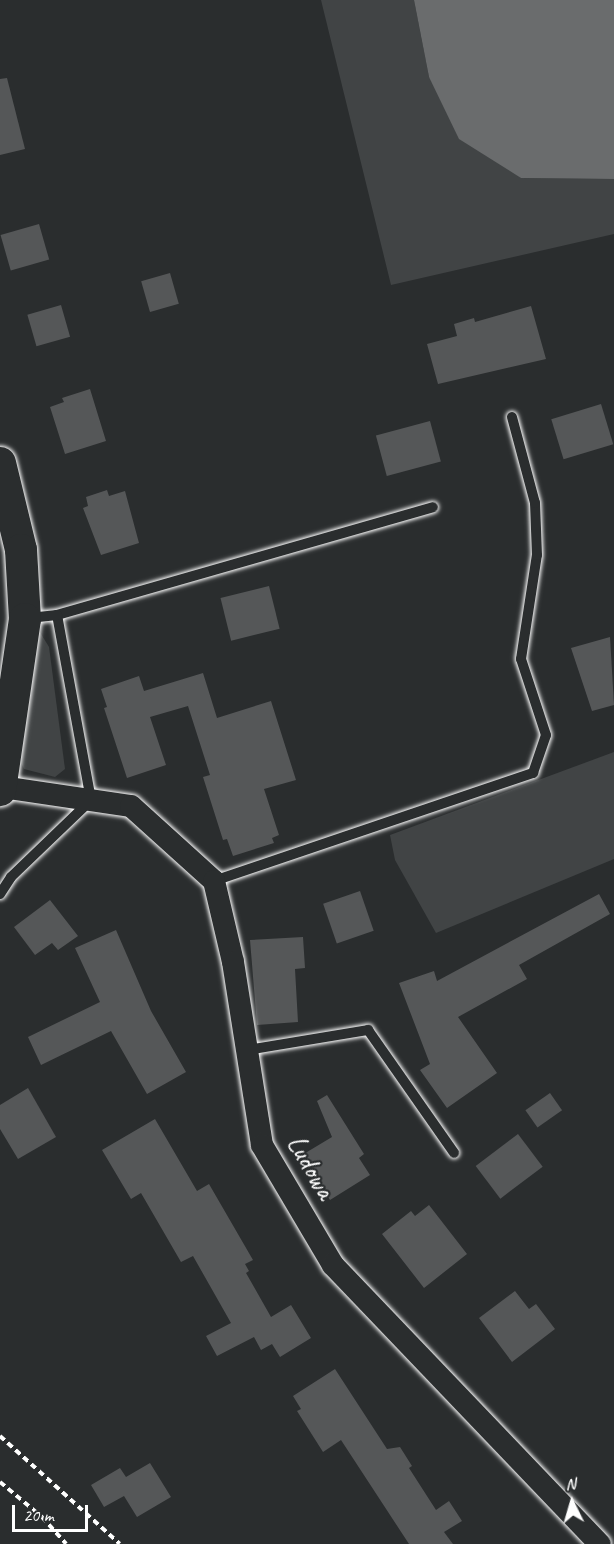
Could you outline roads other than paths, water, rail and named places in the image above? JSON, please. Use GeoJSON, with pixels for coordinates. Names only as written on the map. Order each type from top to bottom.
{"type":"FeatureCollection","features":[{"type":"Feature","properties":{"kind":"street"},"geometry":{"type":"LineString","coordinates":[[0,463],[21,549],[25,619],[1,789],[131,806],[214,881]]}},
{"type":"Feature","properties":{"kind":"street","name":"Ludowa"},"geometry":{"type":"LineString","coordinates":[[214,881],[233,962],[262,1145],[333,1265],[600,1544]]}},
{"type":"Feature","properties":{"kind":"lane"},"geometry":{"type":"LineString","coordinates":[[214,881],[533,772],[546,735],[521,659],[537,555],[535,503],[512,417]]}},
{"type":"Feature","properties":{"kind":"lane"},"geometry":{"type":"LineString","coordinates":[[25,619],[57,615],[433,507]]}},
{"type":"Feature","properties":{"kind":"lane"},"geometry":{"type":"LineString","coordinates":[[0,894],[10,877],[91,800],[57,615]]}},
{"type":"Feature","properties":{"kind":"lane"},"geometry":{"type":"LineString","coordinates":[[247,1050],[368,1030],[454,1153]]}}]}
